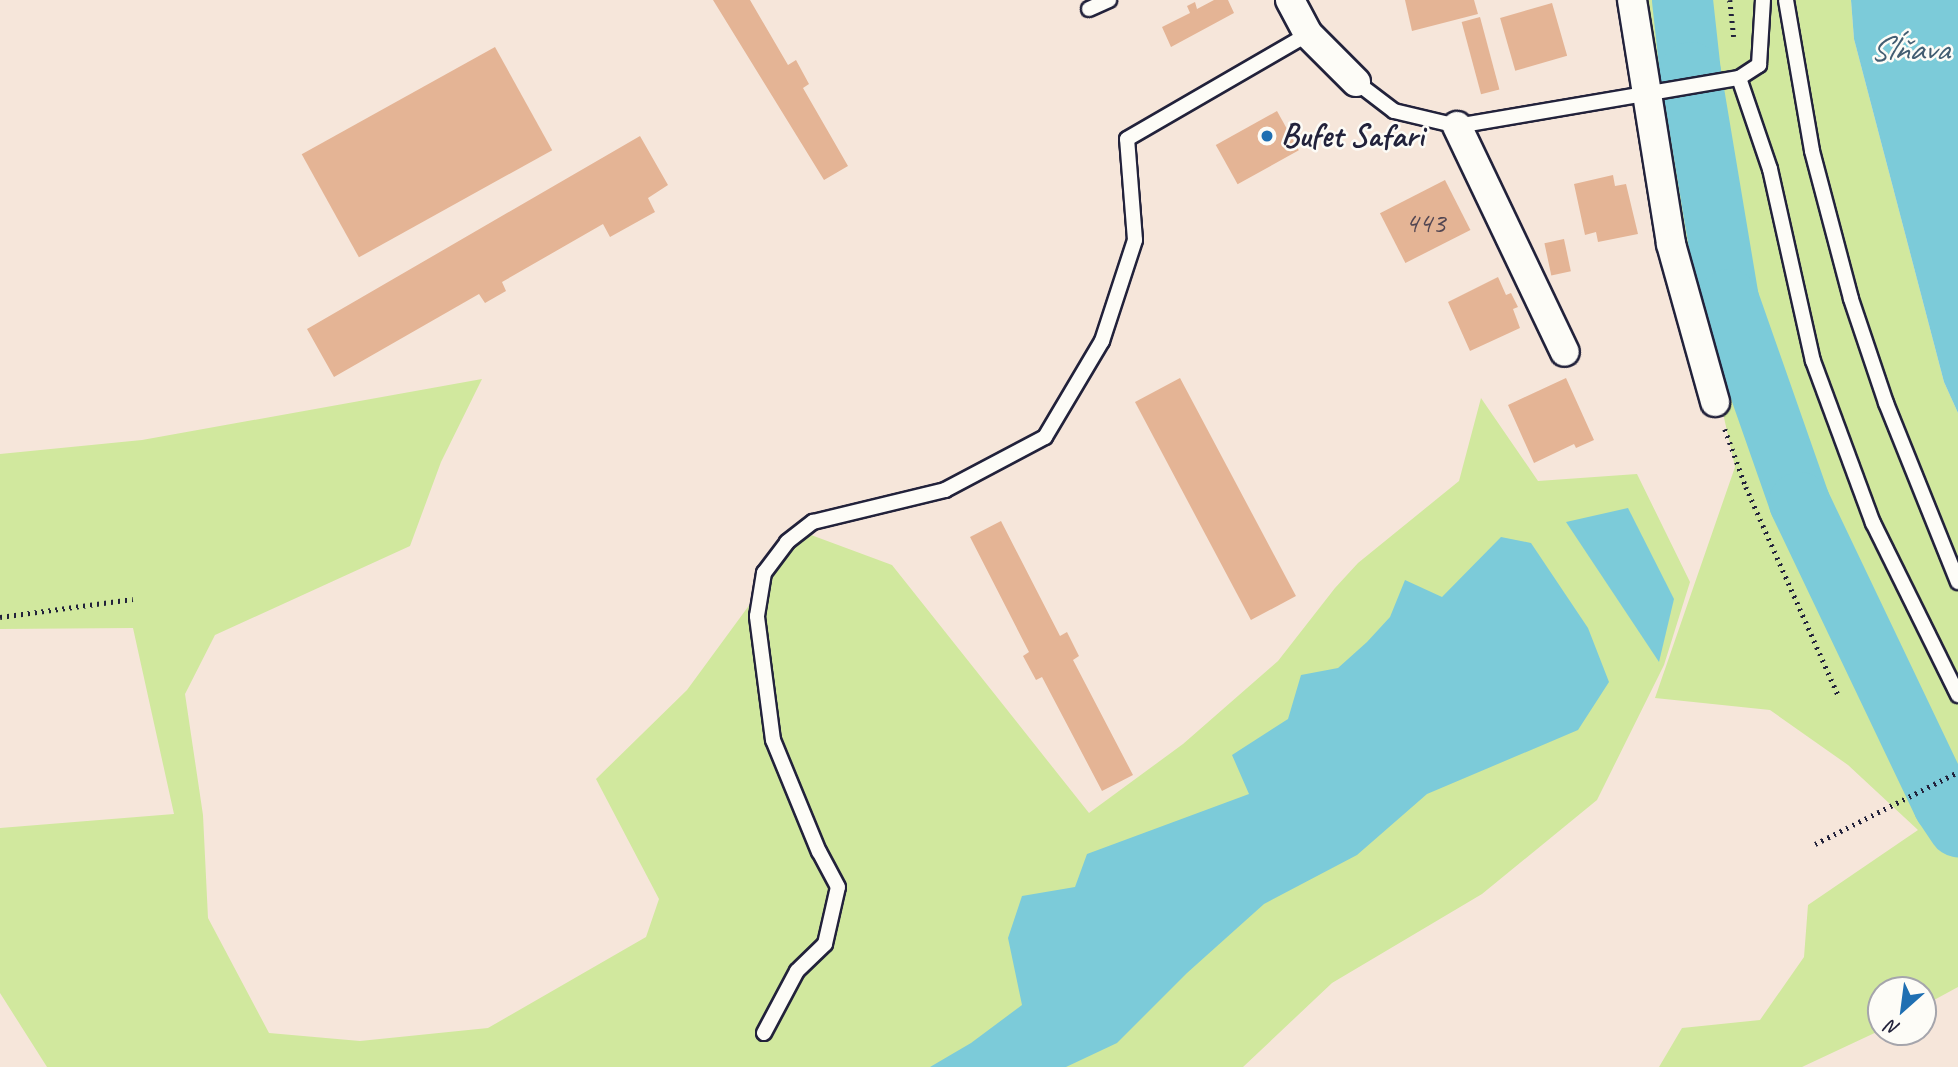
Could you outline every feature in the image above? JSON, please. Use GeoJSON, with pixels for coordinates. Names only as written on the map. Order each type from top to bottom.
{"type":"FeatureCollection","features":[{"type":"Feature","properties":{"kind":"street"},"geometry":{"type":"LineString","coordinates":[[1290,0],[1308,34],[1356,82]]}},
{"type":"Feature","properties":{"kind":"street"},"geometry":{"type":"LineString","coordinates":[[1632,0],[1644,93],[1671,244],[1714,402]]}},
{"type":"Feature","properties":{"kind":"street"},"geometry":{"type":"LineString","coordinates":[[1457,126],[1565,352]]}},
{"type":"Feature","properties":{"kind":"lane"},"geometry":{"type":"LineString","coordinates":[[1089,9],[1109,0]]}},
{"type":"Feature","properties":{"kind":"lane"},"geometry":{"type":"LineString","coordinates":[[1356,82],[1394,111],[1457,126],[1739,78],[1759,65],[1763,0]]}},
{"type":"Feature","properties":{"kind":"lane"},"geometry":{"type":"LineString","coordinates":[[1786,0],[1812,151],[1851,299],[1891,415],[1958,582]]}},
{"type":"Feature","properties":{"kind":"lane"},"geometry":{"type":"LineString","coordinates":[[764,1033],[797,971],[825,944],[838,887],[819,852],[773,740],[757,616],[764,573],[787,542],[813,522],[945,490],[1045,437],[1102,341],[1135,240],[1127,139],[1308,34]]}},
{"type":"Feature","properties":{"kind":"lane"},"geometry":{"type":"LineString","coordinates":[[1739,78],[1770,169],[1814,360],[1873,523],[1958,695]]}},
{"type":"Feature","properties":{"kind":"path"},"geometry":{"type":"LineString","coordinates":[[1714,402],[1746,487],[1839,697]]}},
{"type":"Feature","properties":{"kind":"path"},"geometry":{"type":"LineString","coordinates":[[0,617],[134,599]]}},
{"type":"Feature","properties":{"kind":"path"},"geometry":{"type":"LineString","coordinates":[[1815,844],[1958,772]]}},
{"type":"Feature","properties":{"kind":"green space"},"geometry":{"type":"Polygon","coordinates":[[[1631,0],[1851,0],[1854,39],[1944,382],[1958,413],[1958,987],[1937,998],[1937,976],[1867,976],[1867,1037],[1802,1067],[1659,1067],[1682,1028],[1760,1020],[1804,957],[1808,905],[1918,830],[1848,765],[1770,710],[1655,698],[1735,467],[1631,0]]]}},
{"type":"Feature","properties":{"kind":"green space"},"geometry":{"type":"Polygon","coordinates":[[[482,379],[441,462],[410,546],[215,635],[185,694],[203,815],[208,918],[269,1033],[360,1041],[488,1028],[646,937],[659,899],[596,779],[687,690],[803,532],[892,565],[1089,813],[1183,744],[1278,661],[1358,563],[1459,481],[1481,398],[1538,481],[1637,474],[1690,582],[1664,665],[1597,800],[1482,894],[1332,983],[1243,1067],[47,1067],[0,993],[0,828],[174,814],[133,628],[0,629],[0,454],[142,440],[482,379]]]}},
{"type":"Feature","properties":{"kind":"water","name":"Sĺňava"},"geometry":{"type":"Polygon","coordinates":[[[1851,0],[1958,0],[1958,413],[1944,382],[1854,39],[1851,0]]]}},
{"type":"Feature","properties":{"kind":"water"},"geometry":{"type":"Polygon","coordinates":[[[1628,508],[1674,599],[1659,662],[1566,522],[1628,508]]]}},
{"type":"Feature","properties":{"kind":"water"},"geometry":{"type":"Polygon","coordinates":[[[1501,537],[1531,543],[1588,628],[1609,682],[1578,730],[1427,794],[1357,855],[1264,904],[1187,973],[1117,1043],[1066,1067],[930,1067],[971,1043],[1022,1005],[1008,938],[1022,896],[1075,887],[1087,854],[1249,794],[1232,755],[1288,719],[1301,675],[1338,668],[1367,642],[1390,617],[1405,580],[1442,597],[1501,537]]]}},
{"type":"Feature","properties":{"kind":"building"},"geometry":{"type":"Polygon","coordinates":[[[713,0],[750,0],[788,65],[796,60],[809,84],[803,88],[848,166],[824,180],[713,0]]]}},
{"type":"Feature","properties":{"kind":"building"},"geometry":{"type":"Polygon","coordinates":[[[1214,0],[1228,0],[1234,13],[1171,47],[1162,27],[1190,13],[1187,6],[1195,2],[1197,9],[1214,0]]]}},
{"type":"Feature","properties":{"kind":"building"},"geometry":{"type":"Polygon","coordinates":[[[1405,0],[1474,0],[1478,14],[1412,31],[1405,0]]]}},
{"type":"Feature","properties":{"kind":"building"},"geometry":{"type":"Polygon","coordinates":[[[1552,3],[1567,56],[1515,71],[1500,18],[1552,3]]]}},
{"type":"Feature","properties":{"kind":"building"},"geometry":{"type":"Polygon","coordinates":[[[1480,17],[1499,89],[1481,94],[1462,22],[1480,17]]]}},
{"type":"Feature","properties":{"kind":"building"},"geometry":{"type":"Polygon","coordinates":[[[495,47],[552,150],[359,257],[302,154],[495,47]]]}},
{"type":"Feature","properties":{"kind":"building"},"geometry":{"type":"Polygon","coordinates":[[[1277,111],[1299,150],[1238,184],[1216,145],[1277,111]]]}},
{"type":"Feature","properties":{"kind":"building"},"geometry":{"type":"Polygon","coordinates":[[[640,136],[668,185],[648,198],[655,212],[610,237],[603,224],[502,282],[506,291],[485,303],[479,294],[334,377],[307,329],[640,136]]]}},
{"type":"Feature","properties":{"kind":"building"},"geometry":{"type":"Polygon","coordinates":[[[1613,175],[1615,186],[1626,184],[1638,234],[1598,242],[1596,232],[1585,235],[1574,184],[1613,175]]]}},
{"type":"Feature","properties":{"kind":"building"},"geometry":{"type":"Polygon","coordinates":[[[1445,180],[1470,230],[1405,263],[1380,213],[1445,180]]]}},
{"type":"Feature","properties":{"kind":"building"},"geometry":{"type":"Polygon","coordinates":[[[1564,239],[1571,271],[1551,275],[1544,243],[1564,239]]]}},
{"type":"Feature","properties":{"kind":"building"},"geometry":{"type":"Polygon","coordinates":[[[1498,277],[1506,295],[1511,293],[1518,307],[1513,309],[1520,328],[1470,351],[1448,302],[1498,277]]]}},
{"type":"Feature","properties":{"kind":"building"},"geometry":{"type":"Polygon","coordinates":[[[1180,378],[1296,596],[1251,620],[1135,402],[1180,378]]]}},
{"type":"Feature","properties":{"kind":"building"},"geometry":{"type":"Polygon","coordinates":[[[1566,378],[1594,440],[1576,448],[1574,444],[1534,463],[1508,405],[1566,378]]]}},
{"type":"Feature","properties":{"kind":"building"},"geometry":{"type":"Polygon","coordinates":[[[1001,521],[1060,636],[1067,632],[1079,656],[1073,660],[1133,775],[1102,791],[1042,677],[1036,680],[1023,656],[1029,652],[970,537],[1001,521]]]}},
{"type":"Feature","properties":{"kind":"waterway"},"geometry":{"type":"LineString","coordinates":[[1682,0],[1690,72],[1728,299],[1799,502],[1943,804],[1958,826]]}},
{"type":"Feature","properties":{"kind":"place","name":"Bufet Safari"},"geometry":{"type":"Point","coordinates":[1267,136]}}]}
